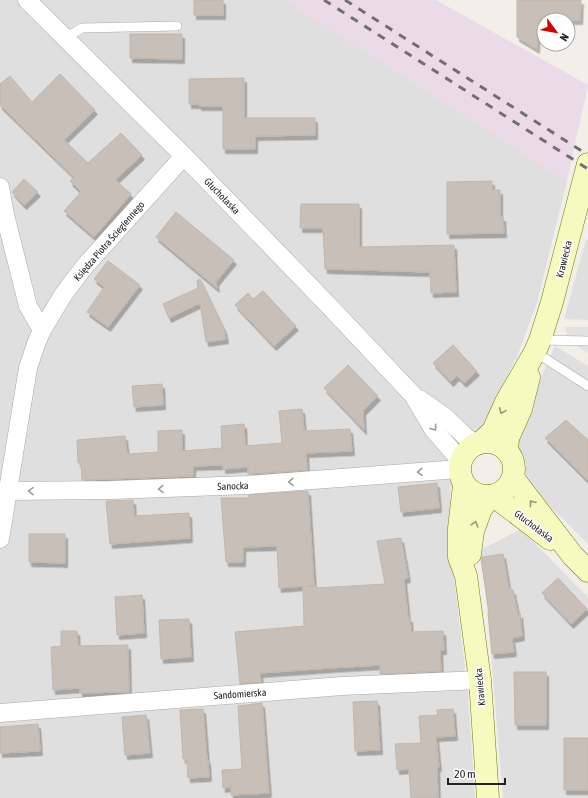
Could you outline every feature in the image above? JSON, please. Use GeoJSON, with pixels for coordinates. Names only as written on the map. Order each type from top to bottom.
{"type":"FeatureCollection","features":[{"type":"Feature","properties":{"kind":"street","name":"Głuchołaska"},"geometry":{"type":"LineString","coordinates":[[27,0],[184,156],[413,395],[461,472]]}},
{"type":"Feature","properties":{"kind":"street","name":"Księdza Piotra Ściegiennego"},"geometry":{"type":"LineString","coordinates":[[0,539],[28,368],[42,330],[63,295],[84,267],[184,156]]}},
{"type":"Feature","properties":{"kind":"street","name":"Krawiecka"},"geometry":{"type":"LineString","coordinates":[[507,451],[508,438],[521,409],[537,346],[552,302],[588,164]]}},
{"type":"Feature","properties":{"kind":"street"},"geometry":{"type":"LineString","coordinates":[[0,187],[5,215],[28,306],[42,330]]}},
{"type":"Feature","properties":{"kind":"street","name":"Krawiecka"},"geometry":{"type":"LineString","coordinates":[[478,443],[493,431],[506,402],[537,346]]}},
{"type":"Feature","properties":{"kind":"street","name":"Głuchołaska"},"geometry":{"type":"LineString","coordinates":[[413,395],[445,417],[467,438],[478,443]]}},
{"type":"Feature","properties":{"kind":"street"},"geometry":{"type":"LineString","coordinates":[[490,442],[499,445],[507,451],[512,459],[514,469],[508,486],[502,492],[493,496],[476,495],[461,472],[464,454],[469,448],[478,443],[490,442]]}},
{"type":"Feature","properties":{"kind":"street","name":"Krawiecka"},"geometry":{"type":"LineString","coordinates":[[461,472],[459,557],[466,576],[480,680],[488,798]]}},
{"type":"Feature","properties":{"kind":"street","name":"Sanocka"},"geometry":{"type":"LineString","coordinates":[[7,491],[111,490],[248,485],[461,472]]}},
{"type":"Feature","properties":{"kind":"street","name":"Głuchołaska"},"geometry":{"type":"LineString","coordinates":[[512,478],[581,563]]}},
{"type":"Feature","properties":{"kind":"street","name":"Głuchołaska"},"geometry":{"type":"LineString","coordinates":[[493,496],[581,563]]}},
{"type":"Feature","properties":{"kind":"street","name":"Krawiecka"},"geometry":{"type":"LineString","coordinates":[[466,576],[473,531],[481,508],[493,496]]}},
{"type":"Feature","properties":{"kind":"street","name":"Sandomierska"},"geometry":{"type":"LineString","coordinates":[[0,713],[342,686],[480,680]]}},
{"type":"Feature","properties":{"kind":"lane"},"geometry":{"type":"LineString","coordinates":[[65,38],[82,28],[177,26]]}},
{"type":"Feature","properties":{"kind":"lane"},"geometry":{"type":"LineString","coordinates":[[537,346],[588,341]]}},
{"type":"Feature","properties":{"kind":"lane"},"geometry":{"type":"LineString","coordinates":[[537,346],[588,386]]}},
{"type":"Feature","properties":{"kind":"shaded area"},"geometry":{"type":"Polygon","coordinates":[[[0,0],[286,0],[567,181],[537,303],[517,357],[450,489],[453,568],[468,694],[475,798],[0,798],[0,0]]]}},
{"type":"Feature","properties":{"kind":"shaded area"},"geometry":{"type":"Polygon","coordinates":[[[286,0],[436,0],[588,85],[567,181],[286,0]]]}},
{"type":"Feature","properties":{"kind":"shaded area"},"geometry":{"type":"Polygon","coordinates":[[[586,239],[588,240],[588,320],[564,319],[586,239]]]}},
{"type":"Feature","properties":{"kind":"shaded area"},"geometry":{"type":"Polygon","coordinates":[[[565,327],[588,327],[588,353],[573,344],[574,336],[567,336],[565,327]]]}},
{"type":"Feature","properties":{"kind":"shaded area"},"geometry":{"type":"Polygon","coordinates":[[[555,346],[588,366],[588,544],[521,477],[513,441],[555,346]]]}},
{"type":"Feature","properties":{"kind":"shaded area"},"geometry":{"type":"Polygon","coordinates":[[[521,529],[588,597],[588,798],[503,798],[487,606],[480,550],[521,529]]]}},
{"type":"Feature","properties":{"kind":"building"},"geometry":{"type":"Polygon","coordinates":[[[194,0],[223,0],[223,15],[194,15],[194,0]]]}},
{"type":"Feature","properties":{"kind":"building"},"geometry":{"type":"Polygon","coordinates":[[[517,0],[581,0],[580,20],[576,20],[576,12],[536,12],[536,48],[517,37],[517,0]]]}},
{"type":"Feature","properties":{"kind":"building"},"geometry":{"type":"Polygon","coordinates":[[[130,34],[182,34],[182,59],[130,58],[130,34]]]}},
{"type":"Feature","properties":{"kind":"building"},"geometry":{"type":"Polygon","coordinates":[[[60,74],[95,110],[64,140],[88,163],[121,133],[142,155],[115,180],[131,194],[94,237],[64,211],[81,192],[70,181],[74,177],[0,105],[0,84],[10,76],[32,102],[60,74]]]}},
{"type":"Feature","properties":{"kind":"building"},"geometry":{"type":"Polygon","coordinates":[[[244,78],[244,118],[315,118],[315,135],[255,136],[255,149],[223,149],[223,106],[199,106],[199,104],[189,104],[189,79],[244,78]]]}},
{"type":"Feature","properties":{"kind":"building"},"geometry":{"type":"Polygon","coordinates":[[[24,179],[38,192],[24,205],[12,192],[24,179]]]}},
{"type":"Feature","properties":{"kind":"building"},"geometry":{"type":"Polygon","coordinates":[[[492,181],[492,190],[500,190],[500,217],[503,217],[504,233],[447,234],[447,182],[492,181]]]}},
{"type":"Feature","properties":{"kind":"building"},"geometry":{"type":"Polygon","coordinates":[[[301,204],[359,204],[359,247],[454,245],[456,292],[431,293],[430,272],[325,269],[323,228],[300,228],[301,204]]]}},
{"type":"Feature","properties":{"kind":"building"},"geometry":{"type":"Polygon","coordinates":[[[176,212],[234,260],[216,282],[217,288],[156,237],[176,212]]]}},
{"type":"Feature","properties":{"kind":"building"},"geometry":{"type":"Polygon","coordinates":[[[108,261],[140,285],[108,327],[87,312],[104,287],[94,279],[108,261]]]}},
{"type":"Feature","properties":{"kind":"building"},"geometry":{"type":"Polygon","coordinates":[[[200,279],[224,329],[226,339],[206,342],[200,303],[169,318],[163,304],[198,288],[197,281],[200,279]]]}},
{"type":"Feature","properties":{"kind":"building"},"geometry":{"type":"Polygon","coordinates":[[[263,291],[296,326],[274,346],[235,305],[248,293],[253,299],[263,291]]]}},
{"type":"Feature","properties":{"kind":"building"},"geometry":{"type":"Polygon","coordinates":[[[453,345],[477,371],[464,383],[457,376],[451,382],[433,363],[453,345]]]}},
{"type":"Feature","properties":{"kind":"building"},"geometry":{"type":"Polygon","coordinates":[[[348,365],[378,396],[363,411],[364,430],[324,388],[348,365]]]}},
{"type":"Feature","properties":{"kind":"building"},"geometry":{"type":"Polygon","coordinates":[[[162,384],[163,405],[134,407],[132,386],[162,384]]]}},
{"type":"Feature","properties":{"kind":"building"},"geometry":{"type":"Polygon","coordinates":[[[302,409],[304,431],[350,429],[352,451],[306,453],[307,470],[248,474],[248,467],[223,469],[223,465],[193,466],[193,476],[82,480],[81,463],[78,463],[77,440],[125,436],[127,454],[158,452],[158,431],[182,430],[182,451],[222,448],[221,426],[244,424],[245,446],[282,443],[279,411],[302,409]]]}},
{"type":"Feature","properties":{"kind":"building"},"geometry":{"type":"Polygon","coordinates":[[[566,420],[588,440],[588,481],[545,438],[566,420]]]}},
{"type":"Feature","properties":{"kind":"building"},"geometry":{"type":"Polygon","coordinates":[[[437,483],[439,508],[401,512],[398,487],[437,483]]]}},
{"type":"Feature","properties":{"kind":"building"},"geometry":{"type":"Polygon","coordinates":[[[308,491],[314,586],[317,586],[317,588],[385,584],[377,541],[401,538],[408,578],[404,579],[411,632],[443,631],[444,650],[440,650],[441,671],[380,674],[380,665],[330,668],[260,673],[261,682],[240,684],[235,632],[304,626],[303,586],[279,588],[277,546],[243,547],[243,562],[226,562],[221,498],[249,498],[249,495],[308,491]]]}},
{"type":"Feature","properties":{"kind":"building"},"geometry":{"type":"Polygon","coordinates":[[[133,500],[134,516],[189,513],[190,538],[110,544],[106,501],[133,500]]]}},
{"type":"Feature","properties":{"kind":"building"},"geometry":{"type":"Polygon","coordinates":[[[29,534],[65,534],[65,563],[29,562],[29,534]]]}},
{"type":"Feature","properties":{"kind":"building"},"geometry":{"type":"Polygon","coordinates":[[[503,554],[509,590],[513,590],[518,616],[520,613],[522,636],[512,638],[514,652],[492,654],[489,613],[481,559],[482,557],[503,554]]]}},
{"type":"Feature","properties":{"kind":"building"},"geometry":{"type":"Polygon","coordinates":[[[558,578],[587,609],[571,624],[542,593],[558,578]]]}},
{"type":"Feature","properties":{"kind":"building"},"geometry":{"type":"Polygon","coordinates":[[[142,595],[144,633],[117,635],[115,597],[142,595]]]}},
{"type":"Feature","properties":{"kind":"building"},"geometry":{"type":"Polygon","coordinates":[[[189,619],[191,657],[161,659],[159,620],[189,619]]]}},
{"type":"Feature","properties":{"kind":"building"},"geometry":{"type":"Polygon","coordinates":[[[61,631],[77,631],[78,646],[128,645],[129,692],[80,693],[80,688],[53,690],[51,647],[61,646],[61,631]]]}},
{"type":"Feature","properties":{"kind":"building"},"geometry":{"type":"Polygon","coordinates":[[[514,672],[546,672],[546,725],[515,725],[514,672]]]}},
{"type":"Feature","properties":{"kind":"building"},"geometry":{"type":"Polygon","coordinates":[[[377,701],[380,750],[355,751],[353,702],[377,701]]]}},
{"type":"Feature","properties":{"kind":"building"},"geometry":{"type":"Polygon","coordinates":[[[262,703],[269,793],[231,795],[231,787],[223,788],[222,770],[242,769],[238,706],[262,703]]]}},
{"type":"Feature","properties":{"kind":"building"},"geometry":{"type":"Polygon","coordinates":[[[203,709],[209,777],[188,778],[187,759],[183,759],[180,710],[203,709]]]}},
{"type":"Feature","properties":{"kind":"building"},"geometry":{"type":"Polygon","coordinates":[[[453,709],[455,736],[436,737],[439,767],[437,767],[438,798],[411,798],[409,769],[397,770],[395,744],[421,743],[419,716],[438,715],[437,710],[453,709]]]}},
{"type":"Feature","properties":{"kind":"building"},"geometry":{"type":"Polygon","coordinates":[[[146,715],[150,753],[125,755],[122,717],[146,715]]]}},
{"type":"Feature","properties":{"kind":"building"},"geometry":{"type":"Polygon","coordinates":[[[38,724],[40,751],[0,753],[0,727],[38,724]]]}},
{"type":"Feature","properties":{"kind":"building"},"geometry":{"type":"Polygon","coordinates":[[[564,738],[588,738],[588,790],[564,790],[564,738]]]}},
{"type":"Feature","properties":{"kind":"railway"},"geometry":{"type":"LineString","coordinates":[[324,0],[588,169]]}},
{"type":"Feature","properties":{"kind":"railway"},"geometry":{"type":"LineString","coordinates":[[345,0],[588,155]]}}]}
